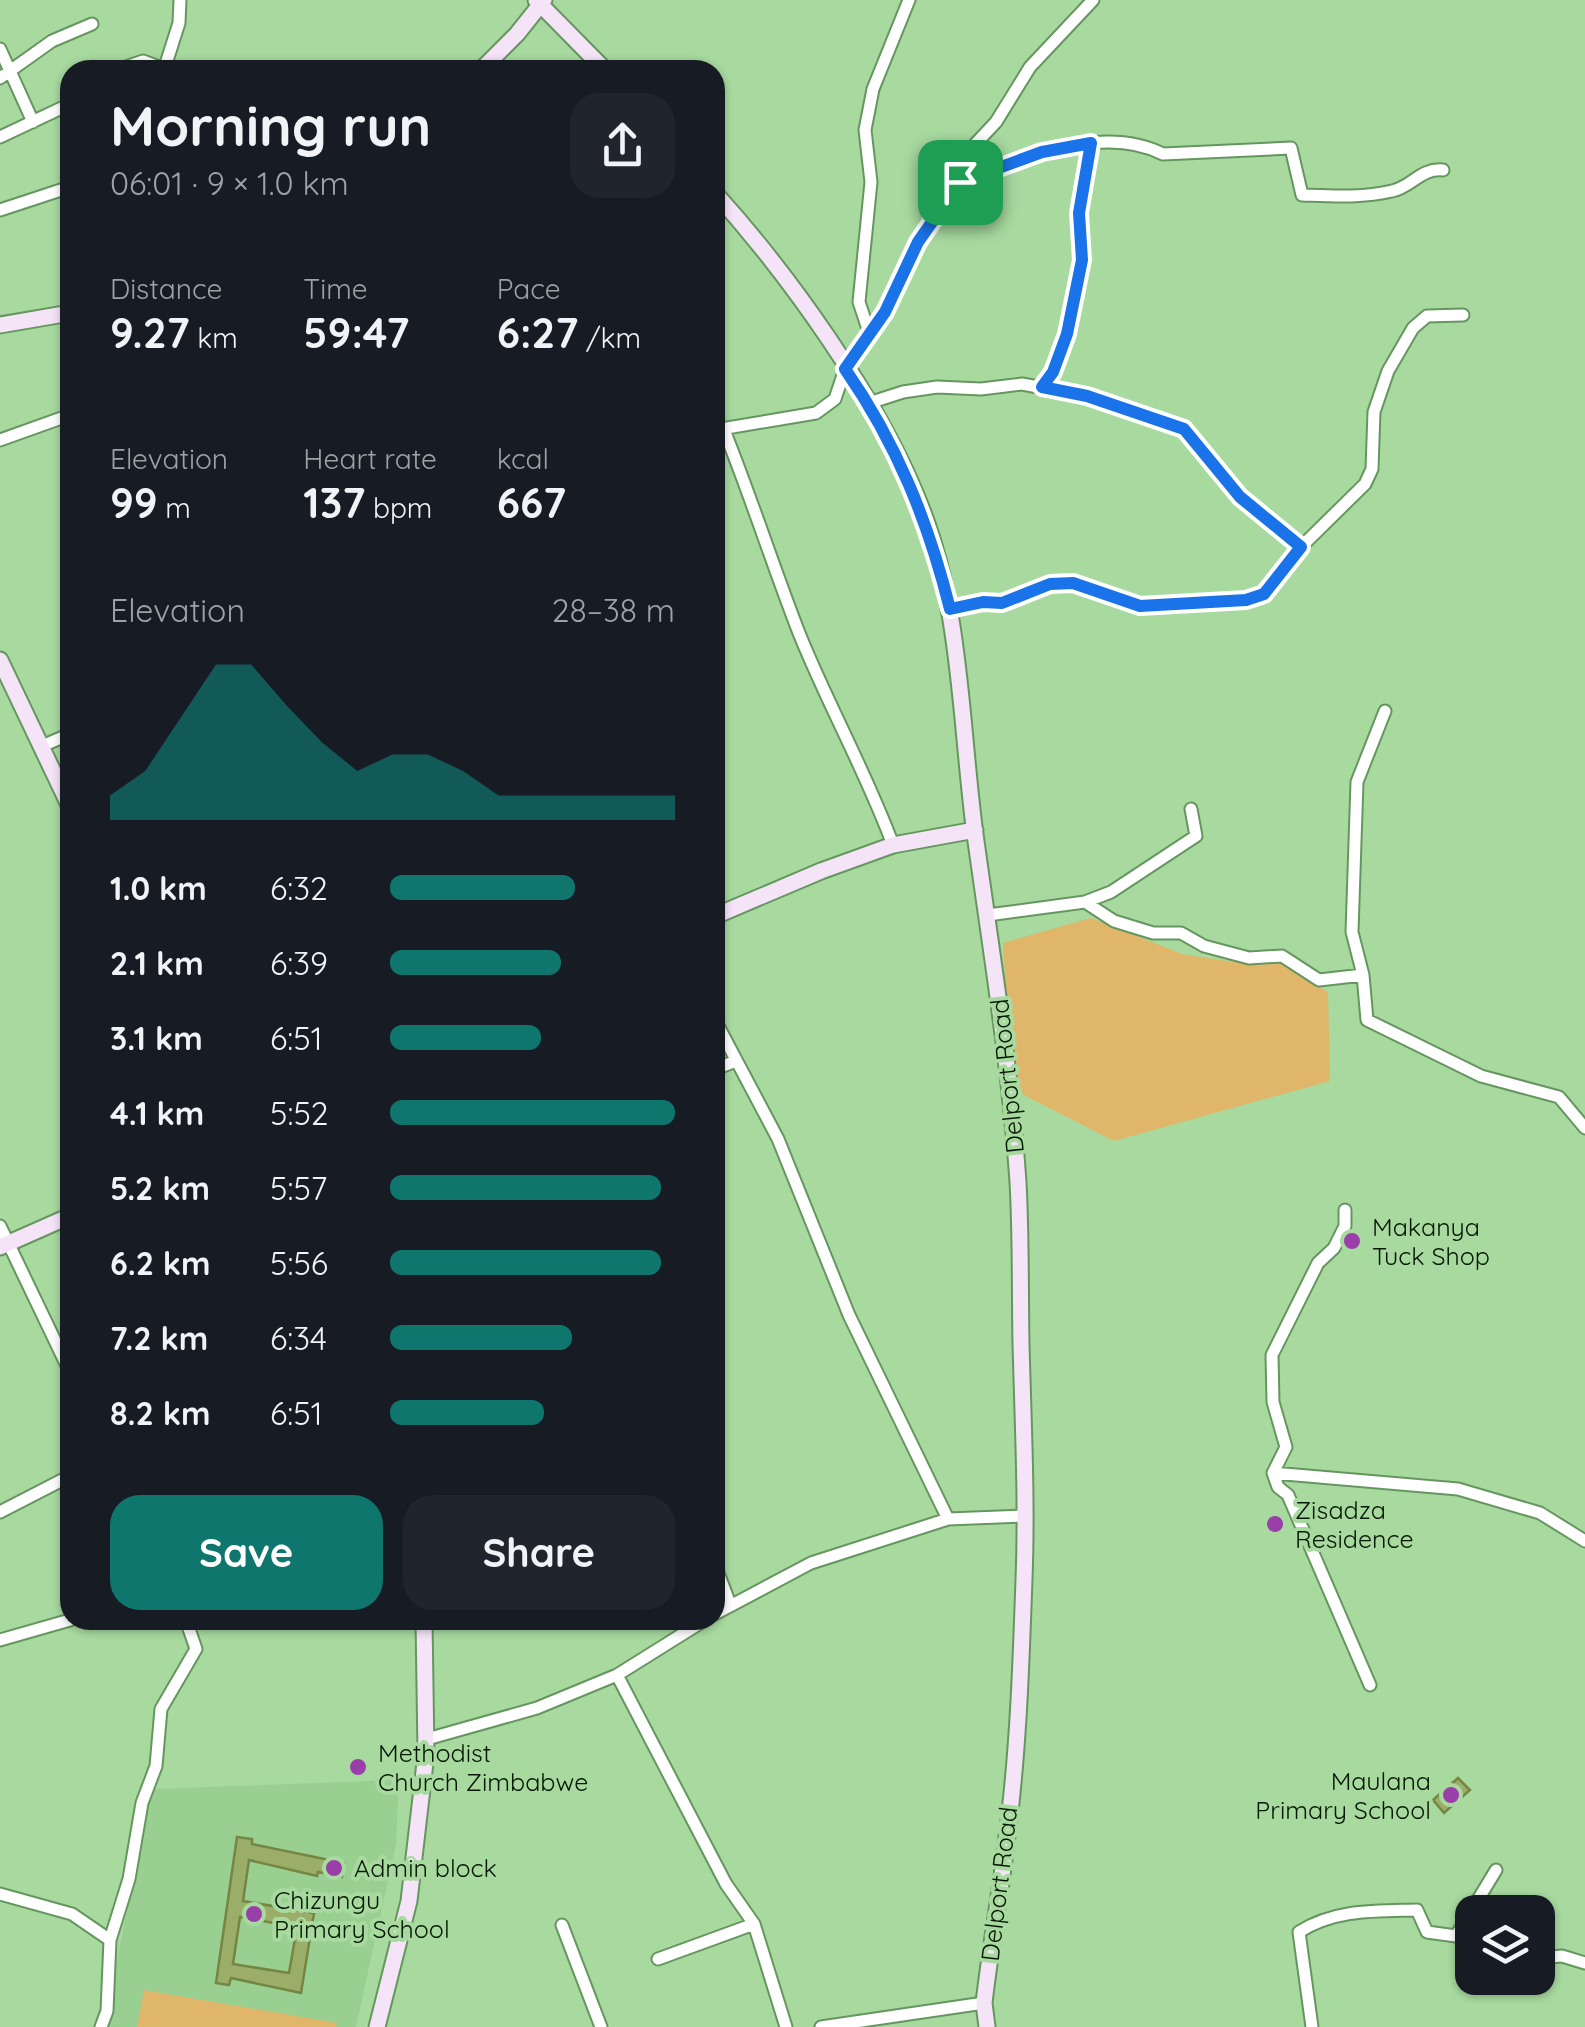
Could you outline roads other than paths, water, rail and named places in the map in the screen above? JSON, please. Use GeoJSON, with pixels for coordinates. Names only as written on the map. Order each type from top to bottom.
{"type":"FeatureCollection","features":[{"type":"Feature","properties":{"kind":"street"},"geometry":{"type":"LineString","coordinates":[[167,60],[179,23],[180,0]]}},
{"type":"Feature","properties":{"kind":"street"},"geometry":{"type":"LineString","coordinates":[[870,332],[859,302],[871,182],[865,130],[873,89],[909,0]]}},
{"type":"Feature","properties":{"kind":"street"},"geometry":{"type":"LineString","coordinates":[[725,429],[816,413],[835,398],[845,369],[857,357],[902,283],[918,242],[960,182],[966,154],[996,122],[1030,68],[1093,0]]}},
{"type":"Feature","properties":{"kind":"street"},"geometry":{"type":"LineString","coordinates":[[490,60],[540,2],[595,60]]}},
{"type":"Feature","properties":{"kind":"street"},"geometry":{"type":"LineString","coordinates":[[5,76],[52,42],[92,24]]}},
{"type":"Feature","properties":{"kind":"street"},"geometry":{"type":"LineString","coordinates":[[0,49],[5,76],[34,122]]}},
{"type":"Feature","properties":{"kind":"street"},"geometry":{"type":"LineString","coordinates":[[0,137],[60,109]]}},
{"type":"Feature","properties":{"kind":"street"},"geometry":{"type":"LineString","coordinates":[[960,182],[1042,152],[1091,143],[1145,145],[1162,154],[1291,148],[1302,195],[1350,197],[1393,191],[1426,170],[1443,170]]}},
{"type":"Feature","properties":{"kind":"street"},"geometry":{"type":"LineString","coordinates":[[1042,387],[1053,372],[1067,334],[1082,260],[1079,213],[1091,143]]}},
{"type":"Feature","properties":{"kind":"street"},"geometry":{"type":"LineString","coordinates":[[0,210],[60,190]]}},
{"type":"Feature","properties":{"kind":"street","name":"Delport Road"},"geometry":{"type":"LineString","coordinates":[[725,205],[766,254],[869,404],[918,499],[950,609],[963,695],[975,830],[1018,1186],[1025,1516],[1016,1736],[984,2003],[987,2027]]}},
{"type":"Feature","properties":{"kind":"street"},"geometry":{"type":"LineString","coordinates":[[0,325],[60,315]]}},
{"type":"Feature","properties":{"kind":"street"},"geometry":{"type":"LineString","coordinates":[[950,609],[983,602],[1002,603],[1050,584],[1073,583],[1140,606],[1246,600],[1264,594],[1301,547],[1365,484],[1372,469],[1374,412],[1388,371],[1413,328],[1427,316],[1462,315]]}},
{"type":"Feature","properties":{"kind":"street"},"geometry":{"type":"LineString","coordinates":[[869,404],[903,392],[936,387],[981,389],[1022,384],[1087,396],[1184,429],[1240,497],[1301,547]]}},
{"type":"Feature","properties":{"kind":"street"},"geometry":{"type":"LineString","coordinates":[[0,440],[60,419]]}},
{"type":"Feature","properties":{"kind":"street"},"geometry":{"type":"LineString","coordinates":[[725,443],[800,636],[870,783],[893,845]]}},
{"type":"Feature","properties":{"kind":"street"},"geometry":{"type":"LineString","coordinates":[[0,660],[60,785]]}},
{"type":"Feature","properties":{"kind":"street"},"geometry":{"type":"LineString","coordinates":[[1386,711],[1357,782],[1352,932],[1363,974],[1367,1020],[1481,1076],[1560,1097],[1585,1128]]}},
{"type":"Feature","properties":{"kind":"street"},"geometry":{"type":"LineString","coordinates":[[42,746],[60,738]]}},
{"type":"Feature","properties":{"kind":"street"},"geometry":{"type":"LineString","coordinates":[[988,915],[1085,902],[1110,892],[1196,836],[1191,809]]}},
{"type":"Feature","properties":{"kind":"street"},"geometry":{"type":"LineString","coordinates":[[725,912],[893,845],[975,830]]}},
{"type":"Feature","properties":{"kind":"street"},"geometry":{"type":"LineString","coordinates":[[1085,902],[1114,921],[1153,933],[1180,933],[1204,946],[1249,958],[1282,956],[1318,980],[1363,974]]}},
{"type":"Feature","properties":{"kind":"street"},"geometry":{"type":"LineString","coordinates":[[725,1040],[788,1160],[849,1315],[948,1518]]}},
{"type":"Feature","properties":{"kind":"street"},"geometry":{"type":"LineString","coordinates":[[725,1065],[736,1061]]}},
{"type":"Feature","properties":{"kind":"street"},"geometry":{"type":"LineString","coordinates":[[1346,1210],[1345,1226],[1334,1248],[1318,1263],[1272,1356],[1273,1402],[1286,1447],[1273,1473],[1278,1487],[1288,1495],[1370,1686]]}},
{"type":"Feature","properties":{"kind":"street"},"geometry":{"type":"LineString","coordinates":[[4,1246],[60,1221]]}},
{"type":"Feature","properties":{"kind":"street"},"geometry":{"type":"LineString","coordinates":[[0,1226],[4,1246],[60,1353]]}},
{"type":"Feature","properties":{"kind":"street"},"geometry":{"type":"LineString","coordinates":[[1273,1473],[1458,1489],[1540,1513],[1585,1541]]}},
{"type":"Feature","properties":{"kind":"street"},"geometry":{"type":"LineString","coordinates":[[0,1512],[60,1481]]}},
{"type":"Feature","properties":{"kind":"street"},"geometry":{"type":"LineString","coordinates":[[725,1607],[811,1563],[948,1518],[1025,1516]]}},
{"type":"Feature","properties":{"kind":"street"},"geometry":{"type":"LineString","coordinates":[[725,1591],[730,1604]]}},
{"type":"Feature","properties":{"kind":"street"},"geometry":{"type":"LineString","coordinates":[[0,1640],[60,1623]]}},
{"type":"Feature","properties":{"kind":"street"},"geometry":{"type":"LineString","coordinates":[[101,2027],[107,2011],[110,1940],[128,1879],[142,1804],[156,1766],[161,1709],[196,1649],[190,1630]]}},
{"type":"Feature","properties":{"kind":"street"},"geometry":{"type":"LineString","coordinates":[[377,2027],[408,1901],[427,1739],[424,1630]]}},
{"type":"Feature","properties":{"kind":"street"},"geometry":{"type":"LineString","coordinates":[[427,1739],[537,1708],[616,1676],[689,1630]]}},
{"type":"Feature","properties":{"kind":"street"},"geometry":{"type":"LineString","coordinates":[[616,1676],[726,1884],[754,1924],[786,2027]]}},
{"type":"Feature","properties":{"kind":"street"},"geometry":{"type":"LineString","coordinates":[[1481,1895],[1496,1870]]}},
{"type":"Feature","properties":{"kind":"street"},"geometry":{"type":"LineString","coordinates":[[0,1894],[72,1914],[110,1940]]}},
{"type":"Feature","properties":{"kind":"street"},"geometry":{"type":"LineString","coordinates":[[1312,2027],[1299,1932],[1343,1913],[1417,1910],[1427,1932],[1455,1936]]}},
{"type":"Feature","properties":{"kind":"street"},"geometry":{"type":"LineString","coordinates":[[658,1960],[754,1924]]}},
{"type":"Feature","properties":{"kind":"street"},"geometry":{"type":"LineString","coordinates":[[562,1925],[600,2027]]}},
{"type":"Feature","properties":{"kind":"street"},"geometry":{"type":"LineString","coordinates":[[1555,1957],[1585,1963]]}},
{"type":"Feature","properties":{"kind":"street"},"geometry":{"type":"LineString","coordinates":[[822,2027],[984,2003]]}},
{"type":"Feature","properties":{"kind":"place","name":"Makanya Tuck Shop"},"geometry":{"type":"Point","coordinates":[1352,1241]}},
{"type":"Feature","properties":{"kind":"place","name":"Zisadza Residence"},"geometry":{"type":"Point","coordinates":[1275,1524]}},
{"type":"Feature","properties":{"kind":"place","name":"Methodist Church Zimbabwe"},"geometry":{"type":"Point","coordinates":[358,1767]}},
{"type":"Feature","properties":{"kind":"place","name":"Maulana Primary School"},"geometry":{"type":"Point","coordinates":[1451,1795]}},
{"type":"Feature","properties":{"kind":"place","name":"Admin block"},"geometry":{"type":"Point","coordinates":[334,1868]}},
{"type":"Feature","properties":{"kind":"place","name":"Chizungu Primary School"},"geometry":{"type":"Point","coordinates":[254,1914]}}]}
